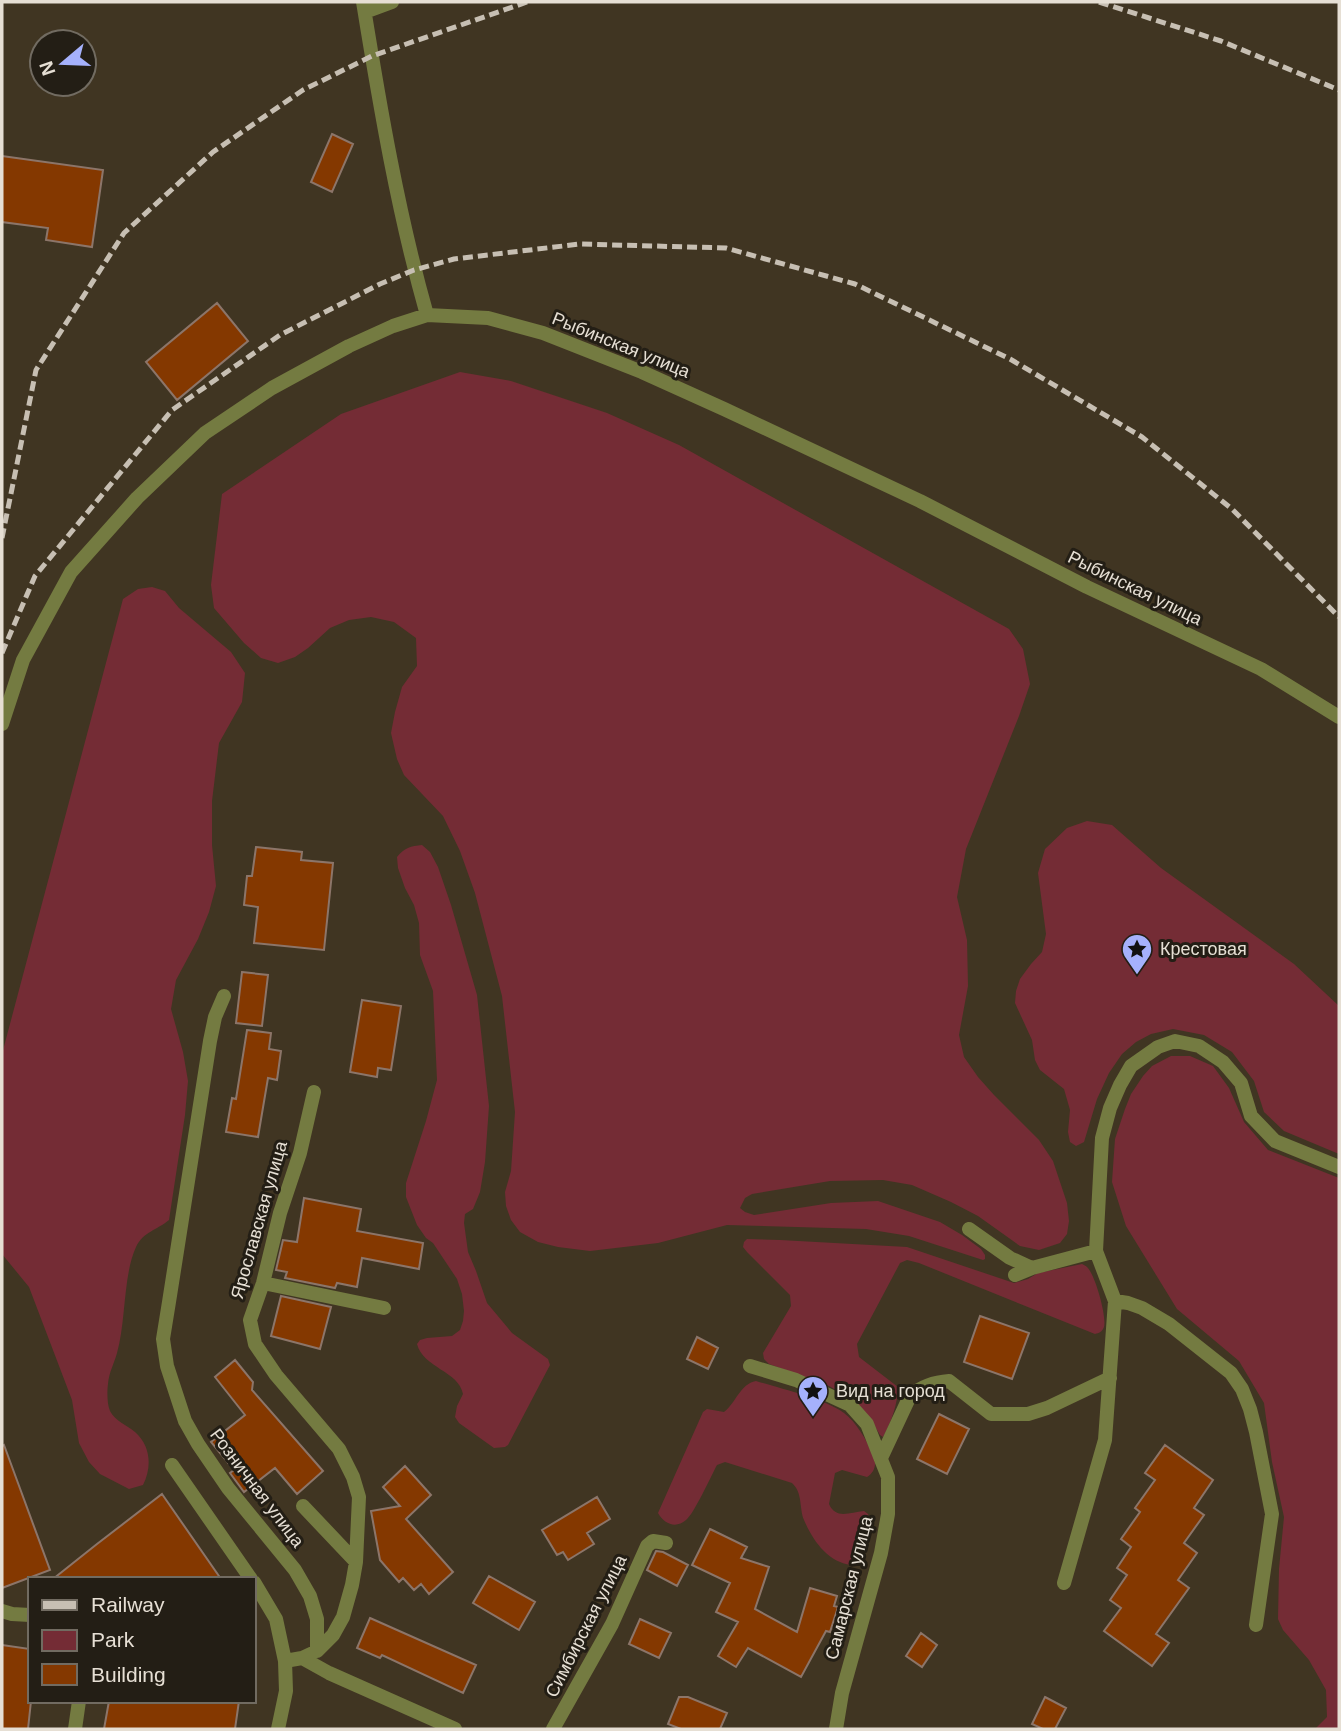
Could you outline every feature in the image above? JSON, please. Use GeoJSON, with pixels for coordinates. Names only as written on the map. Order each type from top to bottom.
{"type":"FeatureCollection","features":[{"type":"Feature","properties":{"kind":"lane"},"geometry":{"type":"LineString","coordinates":[[392,2],[364,7],[376,83],[414,270],[427,316]]}},
{"type":"Feature","properties":{"kind":"lane","name":"Рыбинская улица"},"geometry":{"type":"LineString","coordinates":[[2,724],[23,660],[71,572],[137,498],[205,433],[272,388],[349,346],[393,326],[427,316],[488,318],[542,333],[642,372],[920,501],[1087,587],[1261,669],[1339,717]]}},
{"type":"Feature","properties":{"kind":"lane","name":"Розничная улица"},"geometry":{"type":"LineString","coordinates":[[224,996],[215,1017],[210,1041],[163,1339],[167,1366],[184,1421],[228,1488],[295,1570],[310,1596],[317,1619],[317,1651]]}},
{"type":"Feature","properties":{"kind":"lane"},"geometry":{"type":"LineString","coordinates":[[1064,1583],[1105,1440],[1115,1301],[1096,1251],[1102,1138],[1110,1108],[1131,1066],[1158,1047],[1175,1041],[1199,1046],[1223,1062],[1241,1083],[1251,1116],[1275,1141],[1339,1167]]}},
{"type":"Feature","properties":{"kind":"lane","name":"Ярославская улица"},"geometry":{"type":"LineString","coordinates":[[314,1091],[300,1153],[250,1320],[255,1343],[276,1375],[339,1449],[353,1477],[359,1497],[356,1563],[343,1617],[333,1635],[317,1651]]}},
{"type":"Feature","properties":{"kind":"lane"},"geometry":{"type":"LineString","coordinates":[[969,1229],[1010,1258],[1032,1268]]}},
{"type":"Feature","properties":{"kind":"lane"},"geometry":{"type":"LineString","coordinates":[[1015,1275],[1096,1251]]}},
{"type":"Feature","properties":{"kind":"lane"},"geometry":{"type":"LineString","coordinates":[[262,1283],[384,1308]]}},
{"type":"Feature","properties":{"kind":"lane"},"geometry":{"type":"LineString","coordinates":[[1115,1301],[1142,1308],[1169,1324],[1231,1373],[1242,1389],[1256,1433],[1272,1514],[1256,1625]]}},
{"type":"Feature","properties":{"kind":"lane","name":"Самарская улица"},"geometry":{"type":"LineString","coordinates":[[750,1366],[796,1380],[850,1405],[867,1423],[888,1477],[888,1514],[881,1553],[842,1693],[836,1729]]}},
{"type":"Feature","properties":{"kind":"lane"},"geometry":{"type":"LineString","coordinates":[[881,1458],[910,1396],[927,1385],[949,1381],[991,1414],[1028,1414],[1047,1408],[1110,1378]]}},
{"type":"Feature","properties":{"kind":"lane"},"geometry":{"type":"LineString","coordinates":[[172,1465],[251,1577]]}},
{"type":"Feature","properties":{"kind":"lane"},"geometry":{"type":"LineString","coordinates":[[303,1506],[356,1563]]}},
{"type":"Feature","properties":{"kind":"lane","name":"Симбирская улица"},"geometry":{"type":"LineString","coordinates":[[553,1729],[612,1624],[648,1546],[660,1542]]}},
{"type":"Feature","properties":{"kind":"lane"},"geometry":{"type":"LineString","coordinates":[[256,1585],[276,1619],[285,1661],[286,1690],[278,1729]]}},
{"type":"Feature","properties":{"kind":"lane"},"geometry":{"type":"LineString","coordinates":[[2,1611],[28,1615]]}},
{"type":"Feature","properties":{"kind":"lane"},"geometry":{"type":"LineString","coordinates":[[285,1661],[302,1658],[317,1651]]}},
{"type":"Feature","properties":{"kind":"lane"},"geometry":{"type":"LineString","coordinates":[[302,1658],[455,1729]]}},
{"type":"Feature","properties":{"kind":"lane"},"geometry":{"type":"LineString","coordinates":[[75,1729],[79,1703]]}},
{"type":"Feature","properties":{"kind":"green space"},"geometry":{"type":"Polygon","coordinates":[[[460,372],[511,381],[607,413],[679,445],[1009,629],[1023,649],[1030,684],[966,849],[957,897],[967,940],[968,986],[959,1035],[964,1057],[978,1077],[1039,1140],[1053,1161],[1067,1203],[1069,1221],[1067,1234],[1060,1243],[1039,1250],[1020,1246],[978,1216],[951,1202],[912,1185],[883,1180],[830,1181],[752,1194],[745,1198],[740,1208],[754,1215],[831,1203],[878,1201],[940,1222],[981,1249],[985,1259],[909,1236],[866,1229],[727,1225],[658,1243],[590,1251],[538,1242],[520,1232],[511,1220],[505,1192],[511,1171],[515,1112],[502,996],[475,893],[460,851],[443,816],[404,775],[391,733],[402,687],[417,666],[416,638],[394,622],[371,617],[349,620],[330,628],[295,657],[278,663],[261,658],[244,643],[214,608],[211,585],[222,494],[341,414],[460,372]]]}},
{"type":"Feature","properties":{"kind":"green space"},"geometry":{"type":"Polygon","coordinates":[[[152,587],[165,591],[179,608],[231,652],[245,673],[242,702],[219,743],[212,801],[216,886],[198,939],[176,980],[171,1009],[188,1081],[169,1220],[146,1235],[136,1247],[129,1271],[120,1341],[109,1380],[110,1411],[115,1418],[132,1429],[147,1450],[149,1464],[143,1485],[129,1489],[100,1474],[89,1462],[79,1443],[72,1400],[29,1287],[2,1254],[2,1054],[123,599],[138,589],[152,587]]]}},
{"type":"Feature","properties":{"kind":"green space"},"geometry":{"type":"Polygon","coordinates":[[[1087,821],[1112,825],[1161,868],[1294,964],[1339,1006],[1339,1154],[1284,1131],[1264,1112],[1254,1081],[1232,1052],[1204,1035],[1173,1029],[1151,1034],[1122,1054],[1109,1073],[1097,1099],[1084,1142],[1076,1146],[1070,1142],[1070,1110],[1064,1089],[1040,1070],[1035,1060],[1032,1040],[1015,1003],[1020,979],[1042,952],[1046,934],[1038,873],[1045,849],[1067,828],[1087,821]]]}},
{"type":"Feature","properties":{"kind":"green space"},"geometry":{"type":"Polygon","coordinates":[[[422,845],[430,852],[438,867],[477,995],[489,1106],[480,1192],[473,1209],[465,1214],[468,1252],[487,1303],[512,1333],[548,1359],[550,1365],[505,1447],[494,1448],[459,1423],[455,1417],[463,1394],[460,1386],[426,1359],[417,1344],[427,1338],[452,1336],[460,1330],[464,1311],[457,1279],[433,1243],[417,1225],[406,1197],[406,1183],[437,1080],[433,991],[420,955],[419,923],[398,868],[397,857],[408,848],[422,845]]]}},
{"type":"Feature","properties":{"kind":"green space"},"geometry":{"type":"Polygon","coordinates":[[[1171,1056],[1190,1056],[1213,1066],[1229,1088],[1244,1122],[1268,1150],[1339,1178],[1339,1729],[1315,1729],[1327,1717],[1326,1690],[1309,1660],[1283,1630],[1278,1619],[1284,1517],[1272,1462],[1264,1403],[1239,1361],[1177,1309],[1126,1226],[1112,1182],[1115,1139],[1131,1094],[1152,1066],[1171,1056]]]}},
{"type":"Feature","properties":{"kind":"green space"},"geometry":{"type":"Polygon","coordinates":[[[747,1239],[907,1247],[1014,1283],[1038,1273],[1082,1264],[1090,1271],[1097,1286],[1104,1314],[1104,1327],[1095,1334],[919,1263],[907,1260],[900,1263],[857,1344],[859,1357],[898,1387],[894,1413],[883,1437],[856,1401],[829,1386],[769,1364],[764,1359],[763,1353],[791,1306],[790,1295],[743,1247],[747,1239]]]}},
{"type":"Feature","properties":{"kind":"green space"},"geometry":{"type":"Polygon","coordinates":[[[756,1381],[802,1394],[836,1408],[853,1421],[867,1442],[875,1460],[872,1472],[867,1477],[842,1470],[835,1473],[829,1504],[839,1514],[864,1511],[870,1519],[864,1551],[851,1565],[835,1560],[817,1543],[804,1520],[799,1496],[792,1483],[725,1462],[717,1465],[698,1503],[686,1520],[670,1524],[658,1513],[703,1412],[707,1409],[724,1412],[746,1386],[756,1381]]]}},
{"type":"Feature","properties":{"kind":"building"},"geometry":{"type":"Polygon","coordinates":[[[332,134],[353,144],[332,192],[311,182],[332,134]]]}},
{"type":"Feature","properties":{"kind":"building"},"geometry":{"type":"Polygon","coordinates":[[[2,156],[103,170],[92,247],[46,240],[48,228],[2,222],[2,156]]]}},
{"type":"Feature","properties":{"kind":"building"},"geometry":{"type":"Polygon","coordinates":[[[217,303],[248,341],[177,400],[146,362],[217,303]]]}},
{"type":"Feature","properties":{"kind":"building"},"geometry":{"type":"Polygon","coordinates":[[[256,847],[302,852],[301,860],[333,863],[324,950],[254,943],[258,907],[244,905],[247,876],[252,876],[256,847]]]}},
{"type":"Feature","properties":{"kind":"building"},"geometry":{"type":"Polygon","coordinates":[[[242,972],[268,975],[262,1026],[236,1023],[242,972]]]}},
{"type":"Feature","properties":{"kind":"building"},"geometry":{"type":"Polygon","coordinates":[[[362,1000],[401,1006],[391,1070],[378,1068],[377,1077],[350,1072],[362,1000]]]}},
{"type":"Feature","properties":{"kind":"building"},"geometry":{"type":"Polygon","coordinates":[[[247,1030],[271,1033],[269,1049],[281,1051],[277,1080],[268,1078],[258,1137],[226,1132],[232,1098],[236,1099],[247,1030]]]}},
{"type":"Feature","properties":{"kind":"building"},"geometry":{"type":"Polygon","coordinates":[[[304,1198],[361,1209],[357,1231],[423,1243],[419,1269],[362,1258],[357,1287],[337,1283],[335,1288],[285,1278],[287,1272],[276,1270],[283,1240],[297,1242],[304,1198]]]}},
{"type":"Feature","properties":{"kind":"building"},"geometry":{"type":"Polygon","coordinates":[[[281,1296],[331,1307],[320,1349],[271,1336],[281,1296]]]}},
{"type":"Feature","properties":{"kind":"building"},"geometry":{"type":"Polygon","coordinates":[[[980,1316],[1029,1333],[1012,1379],[964,1362],[980,1316]]]}},
{"type":"Feature","properties":{"kind":"building"},"geometry":{"type":"Polygon","coordinates":[[[697,1337],[718,1348],[708,1369],[687,1359],[697,1337]]]}},
{"type":"Feature","properties":{"kind":"building"},"geometry":{"type":"Polygon","coordinates":[[[235,1360],[253,1382],[252,1390],[323,1471],[297,1494],[275,1468],[244,1492],[230,1473],[234,1470],[211,1442],[245,1415],[215,1377],[235,1360]]]}},
{"type":"Feature","properties":{"kind":"building"},"geometry":{"type":"Polygon","coordinates":[[[939,1414],[969,1429],[947,1474],[917,1459],[939,1414]]]}},
{"type":"Feature","properties":{"kind":"building"},"geometry":{"type":"Polygon","coordinates":[[[4,1445],[50,1570],[2,1588],[4,1445]]]}},
{"type":"Feature","properties":{"kind":"building"},"geometry":{"type":"Polygon","coordinates":[[[1165,1445],[1213,1480],[1194,1508],[1204,1515],[1184,1543],[1197,1553],[1178,1580],[1189,1588],[1156,1634],[1169,1643],[1152,1666],[1104,1631],[1121,1608],[1110,1600],[1127,1575],[1117,1568],[1131,1547],[1121,1539],[1140,1512],[1135,1508],[1155,1480],[1145,1473],[1165,1445]]]}},
{"type":"Feature","properties":{"kind":"building"},"geometry":{"type":"Polygon","coordinates":[[[405,1466],[431,1495],[406,1519],[453,1572],[429,1594],[421,1584],[414,1590],[403,1578],[399,1582],[380,1560],[371,1511],[400,1506],[383,1487],[405,1466]]]}},
{"type":"Feature","properties":{"kind":"building"},"geometry":{"type":"Polygon","coordinates":[[[162,1494],[220,1577],[56,1577],[162,1494]]]}},
{"type":"Feature","properties":{"kind":"building"},"geometry":{"type":"Polygon","coordinates":[[[597,1497],[610,1519],[587,1533],[594,1544],[568,1560],[563,1552],[557,1555],[542,1530],[597,1497]]]}},
{"type":"Feature","properties":{"kind":"building"},"geometry":{"type":"Polygon","coordinates":[[[710,1529],[747,1547],[741,1558],[769,1567],[755,1609],[797,1632],[810,1588],[837,1596],[834,1606],[838,1607],[830,1632],[826,1631],[801,1677],[748,1648],[736,1667],[718,1656],[738,1622],[716,1612],[730,1583],[692,1565],[710,1529]]]}},
{"type":"Feature","properties":{"kind":"building"},"geometry":{"type":"Polygon","coordinates":[[[656,1551],[688,1565],[677,1586],[647,1570],[656,1551]]]}},
{"type":"Feature","properties":{"kind":"building"},"geometry":{"type":"Polygon","coordinates":[[[489,1576],[535,1602],[519,1630],[473,1603],[489,1576]]]}},
{"type":"Feature","properties":{"kind":"building"},"geometry":{"type":"Polygon","coordinates":[[[370,1618],[476,1665],[463,1693],[382,1655],[380,1658],[357,1648],[370,1618]]]}},
{"type":"Feature","properties":{"kind":"building"},"geometry":{"type":"Polygon","coordinates":[[[640,1619],[671,1633],[659,1658],[629,1644],[640,1619]]]}},
{"type":"Feature","properties":{"kind":"building"},"geometry":{"type":"Polygon","coordinates":[[[921,1633],[937,1645],[922,1667],[906,1656],[921,1633]]]}},
{"type":"Feature","properties":{"kind":"building"},"geometry":{"type":"Polygon","coordinates":[[[2,1645],[28,1649],[28,1703],[31,1703],[28,1729],[2,1729],[2,1645]]]}},
{"type":"Feature","properties":{"kind":"building"},"geometry":{"type":"Polygon","coordinates":[[[679,1697],[688,1697],[727,1713],[720,1729],[681,1729],[668,1724],[679,1697]]]}},
{"type":"Feature","properties":{"kind":"building"},"geometry":{"type":"Polygon","coordinates":[[[1045,1697],[1066,1708],[1055,1729],[1043,1729],[1032,1724],[1045,1697]]]}},
{"type":"Feature","properties":{"kind":"building"},"geometry":{"type":"Polygon","coordinates":[[[109,1703],[239,1703],[235,1729],[104,1729],[109,1703]]]}},
{"type":"Feature","properties":{"kind":"railway"},"geometry":{"type":"LineString","coordinates":[[2,538],[36,370],[124,233],[213,152],[303,90],[372,56],[527,2]]}},
{"type":"Feature","properties":{"kind":"railway"},"geometry":{"type":"LineString","coordinates":[[1099,2],[1221,41],[1339,90]]}},
{"type":"Feature","properties":{"kind":"railway"},"geometry":{"type":"LineString","coordinates":[[2,653],[35,576],[172,410],[280,335],[380,284],[414,270],[454,259],[580,244],[726,248],[855,284],[1010,359],[1142,437],[1232,509],[1339,617]]}},
{"type":"Feature","properties":{"kind":"place","name":"Крестовая"},"geometry":{"type":"Point","coordinates":[1137,976]}},
{"type":"Feature","properties":{"kind":"place","name":"Вид на город"},"geometry":{"type":"Point","coordinates":[813,1418]}}]}
